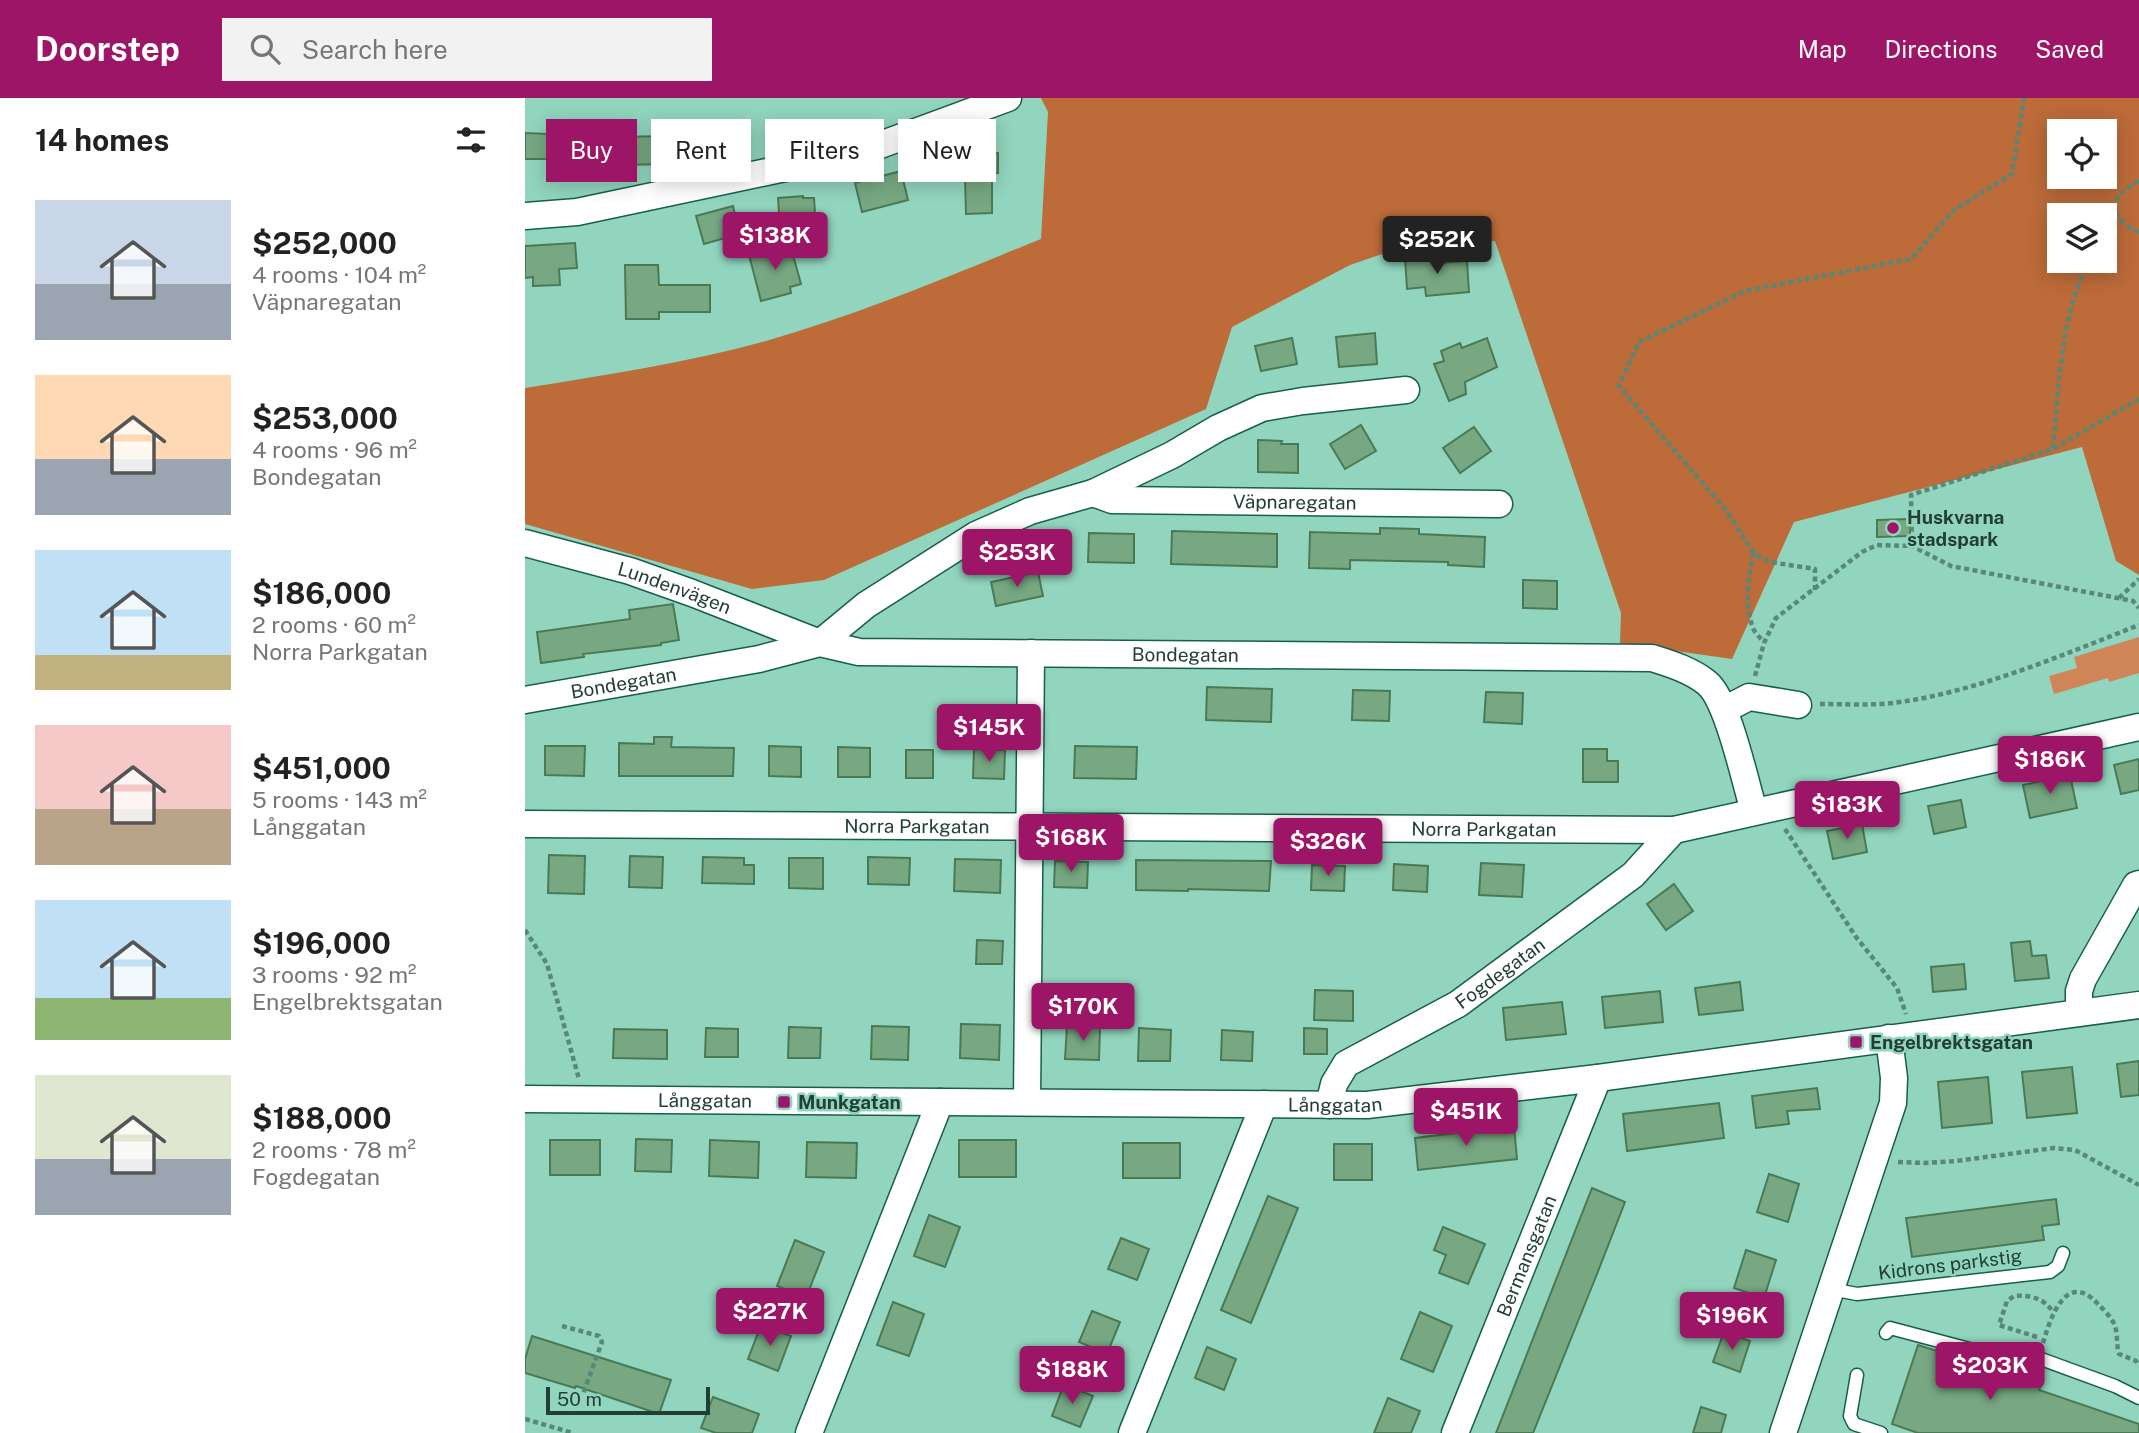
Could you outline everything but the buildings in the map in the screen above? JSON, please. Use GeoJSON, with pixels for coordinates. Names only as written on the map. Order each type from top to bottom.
{"type":"FeatureCollection","features":[{"type":"Feature","properties":{"kind":"street"},"geometry":{"type":"LineString","coordinates":[[525,216],[577,212],[861,152],[1009,98]]}},
{"type":"Feature","properties":{"kind":"street","name":"Väpnaregatan"},"geometry":{"type":"LineString","coordinates":[[820,643],[866,605],[976,534],[1030,511],[1093,493],[1262,408],[1406,390]]}},
{"type":"Feature","properties":{"kind":"street","name":"Väpnaregatan"},"geometry":{"type":"LineString","coordinates":[[1093,493],[1112,500],[1499,504]]}},
{"type":"Feature","properties":{"kind":"street","name":"Lundenvägen"},"geometry":{"type":"LineString","coordinates":[[525,543],[630,571],[820,643]]}},
{"type":"Feature","properties":{"kind":"street","name":"Bondegatan"},"geometry":{"type":"LineString","coordinates":[[525,700],[759,660],[820,643],[859,652],[1652,658],[1680,666],[1709,684],[1724,710],[1754,811]]}},
{"type":"Feature","properties":{"kind":"street"},"geometry":{"type":"LineString","coordinates":[[1027,1102],[1031,653]]}},
{"type":"Feature","properties":{"kind":"street"},"geometry":{"type":"LineString","coordinates":[[1724,710],[1749,697],[1798,705]]}},
{"type":"Feature","properties":{"kind":"street","name":"Norra Parkgatan"},"geometry":{"type":"LineString","coordinates":[[525,824],[1674,830],[2139,727]]}},
{"type":"Feature","properties":{"kind":"street","name":"Fogdegatan"},"geometry":{"type":"LineString","coordinates":[[1329,1105],[1334,1084],[1346,1064],[1458,1004],[1633,875],[1674,830]]}},
{"type":"Feature","properties":{"kind":"street"},"geometry":{"type":"LineString","coordinates":[[2079,1012],[2079,991],[2083,979],[2139,884]]}},
{"type":"Feature","properties":{"kind":"street","name":"Långgatan"},"geometry":{"type":"LineString","coordinates":[[525,1099],[1367,1105],[1598,1078],[2139,1005]]}},
{"type":"Feature","properties":{"kind":"street"},"geometry":{"type":"LineString","coordinates":[[1783,1433],[1893,1103],[1900,1037]]}},
{"type":"Feature","properties":{"kind":"street","name":"Bermansgatan"},"geometry":{"type":"LineString","coordinates":[[1455,1433],[1598,1078]]}},
{"type":"Feature","properties":{"kind":"street"},"geometry":{"type":"LineString","coordinates":[[809,1433],[940,1102]]}},
{"type":"Feature","properties":{"kind":"street"},"geometry":{"type":"LineString","coordinates":[[1132,1433],[1264,1104]]}},
{"type":"Feature","properties":{"kind":"lane","name":"Kidrons parkstig"},"geometry":{"type":"LineString","coordinates":[[1831,1289],[1857,1294],[2050,1272],[2058,1266],[2063,1253]]}},
{"type":"Feature","properties":{"kind":"lane"},"geometry":{"type":"LineString","coordinates":[[1886,1334],[1890,1328],[1988,1354],[2031,1355],[2115,1386],[2139,1398]]}},
{"type":"Feature","properties":{"kind":"lane"},"geometry":{"type":"LineString","coordinates":[[1857,1375],[1850,1416],[1854,1424],[1881,1433]]}},
{"type":"Feature","properties":{"kind":"path"},"geometry":{"type":"LineString","coordinates":[[1815,590],[1815,569],[1770,562],[1754,553],[1725,509],[1619,386],[1639,342],[1745,291],[1911,259],[1954,210],[2012,174],[2024,98]]}},
{"type":"Feature","properties":{"kind":"path"},"geometry":{"type":"LineString","coordinates":[[2115,203],[2123,190],[2139,181]]}},
{"type":"Feature","properties":{"kind":"path"},"geometry":{"type":"LineString","coordinates":[[2117,215],[2124,225],[2139,233]]}},
{"type":"Feature","properties":{"kind":"path"},"geometry":{"type":"LineString","coordinates":[[2053,449],[2063,346],[2083,273]]}},
{"type":"Feature","properties":{"kind":"path"},"geometry":{"type":"LineString","coordinates":[[1912,546],[1911,495],[2053,449],[2139,399]]}},
{"type":"Feature","properties":{"kind":"path"},"geometry":{"type":"LineString","coordinates":[[1749,697],[1764,643],[1776,618],[1863,552],[1877,545],[1912,546],[1951,566],[2133,601],[2139,608]]}},
{"type":"Feature","properties":{"kind":"path"},"geometry":{"type":"LineString","coordinates":[[1754,553],[1748,575],[1749,598],[1753,629],[1764,643]]}},
{"type":"Feature","properties":{"kind":"path"},"geometry":{"type":"LineString","coordinates":[[2119,599],[2139,579]]}},
{"type":"Feature","properties":{"kind":"path"},"geometry":{"type":"LineString","coordinates":[[1798,705],[1897,703],[1942,695],[2052,659],[2139,625]]}},
{"type":"Feature","properties":{"kind":"path"},"geometry":{"type":"LineString","coordinates":[[1754,811],[1787,831],[1856,937],[1897,988],[1905,1005],[1900,1037]]}},
{"type":"Feature","properties":{"kind":"path"},"geometry":{"type":"LineString","coordinates":[[525,930],[547,964],[585,1100]]}},
{"type":"Feature","properties":{"kind":"path"},"geometry":{"type":"LineString","coordinates":[[1875,1154],[1900,1162],[1924,1163],[2054,1148],[2075,1150],[2139,1185]]}},
{"type":"Feature","properties":{"kind":"path"},"geometry":{"type":"LineString","coordinates":[[2038,1358],[2053,1312],[2064,1298],[2073,1293],[2088,1294],[2112,1320],[2119,1354],[2139,1366]]}},
{"type":"Feature","properties":{"kind":"path"},"geometry":{"type":"LineString","coordinates":[[2044,1340],[1999,1325],[2007,1301],[2014,1296],[2039,1299],[2053,1312]]}},
{"type":"Feature","properties":{"kind":"path"},"geometry":{"type":"LineString","coordinates":[[562,1326],[599,1336],[602,1342],[583,1394]]}},
{"type":"Feature","properties":{"kind":"path"},"geometry":{"type":"LineString","coordinates":[[525,1419],[573,1433]]}},
{"type":"Feature","properties":{"kind":"shaded area"},"geometry":{"type":"Polygon","coordinates":[[[1041,98],[2139,98],[2139,575],[2116,561],[2082,447],[1794,522],[1732,659],[1620,643],[1621,613],[1495,241],[1385,253],[1350,265],[1232,327],[1206,409],[824,580],[752,589],[525,524],[525,388],[676,362],[766,341],[870,307],[1041,239],[1048,112],[1041,98]]]}},
{"type":"Feature","properties":{"kind":"shaded area"},"geometry":{"type":"Polygon","coordinates":[[[2139,637],[2139,673],[2109,682],[2108,678],[2054,694],[2049,676],[2077,668],[2074,657],[2139,637]]]}},
{"type":"Feature","properties":{"kind":"place","name":"Huskvarna stadspark"},"geometry":{"type":"Point","coordinates":[1893,528]}},
{"type":"Feature","properties":{"kind":"place","name":"Engelbrektsgatan"},"geometry":{"type":"Point","coordinates":[1856,1042]}},
{"type":"Feature","properties":{"kind":"place","name":"Munkgatan"},"geometry":{"type":"Point","coordinates":[784,1102]}}]}
